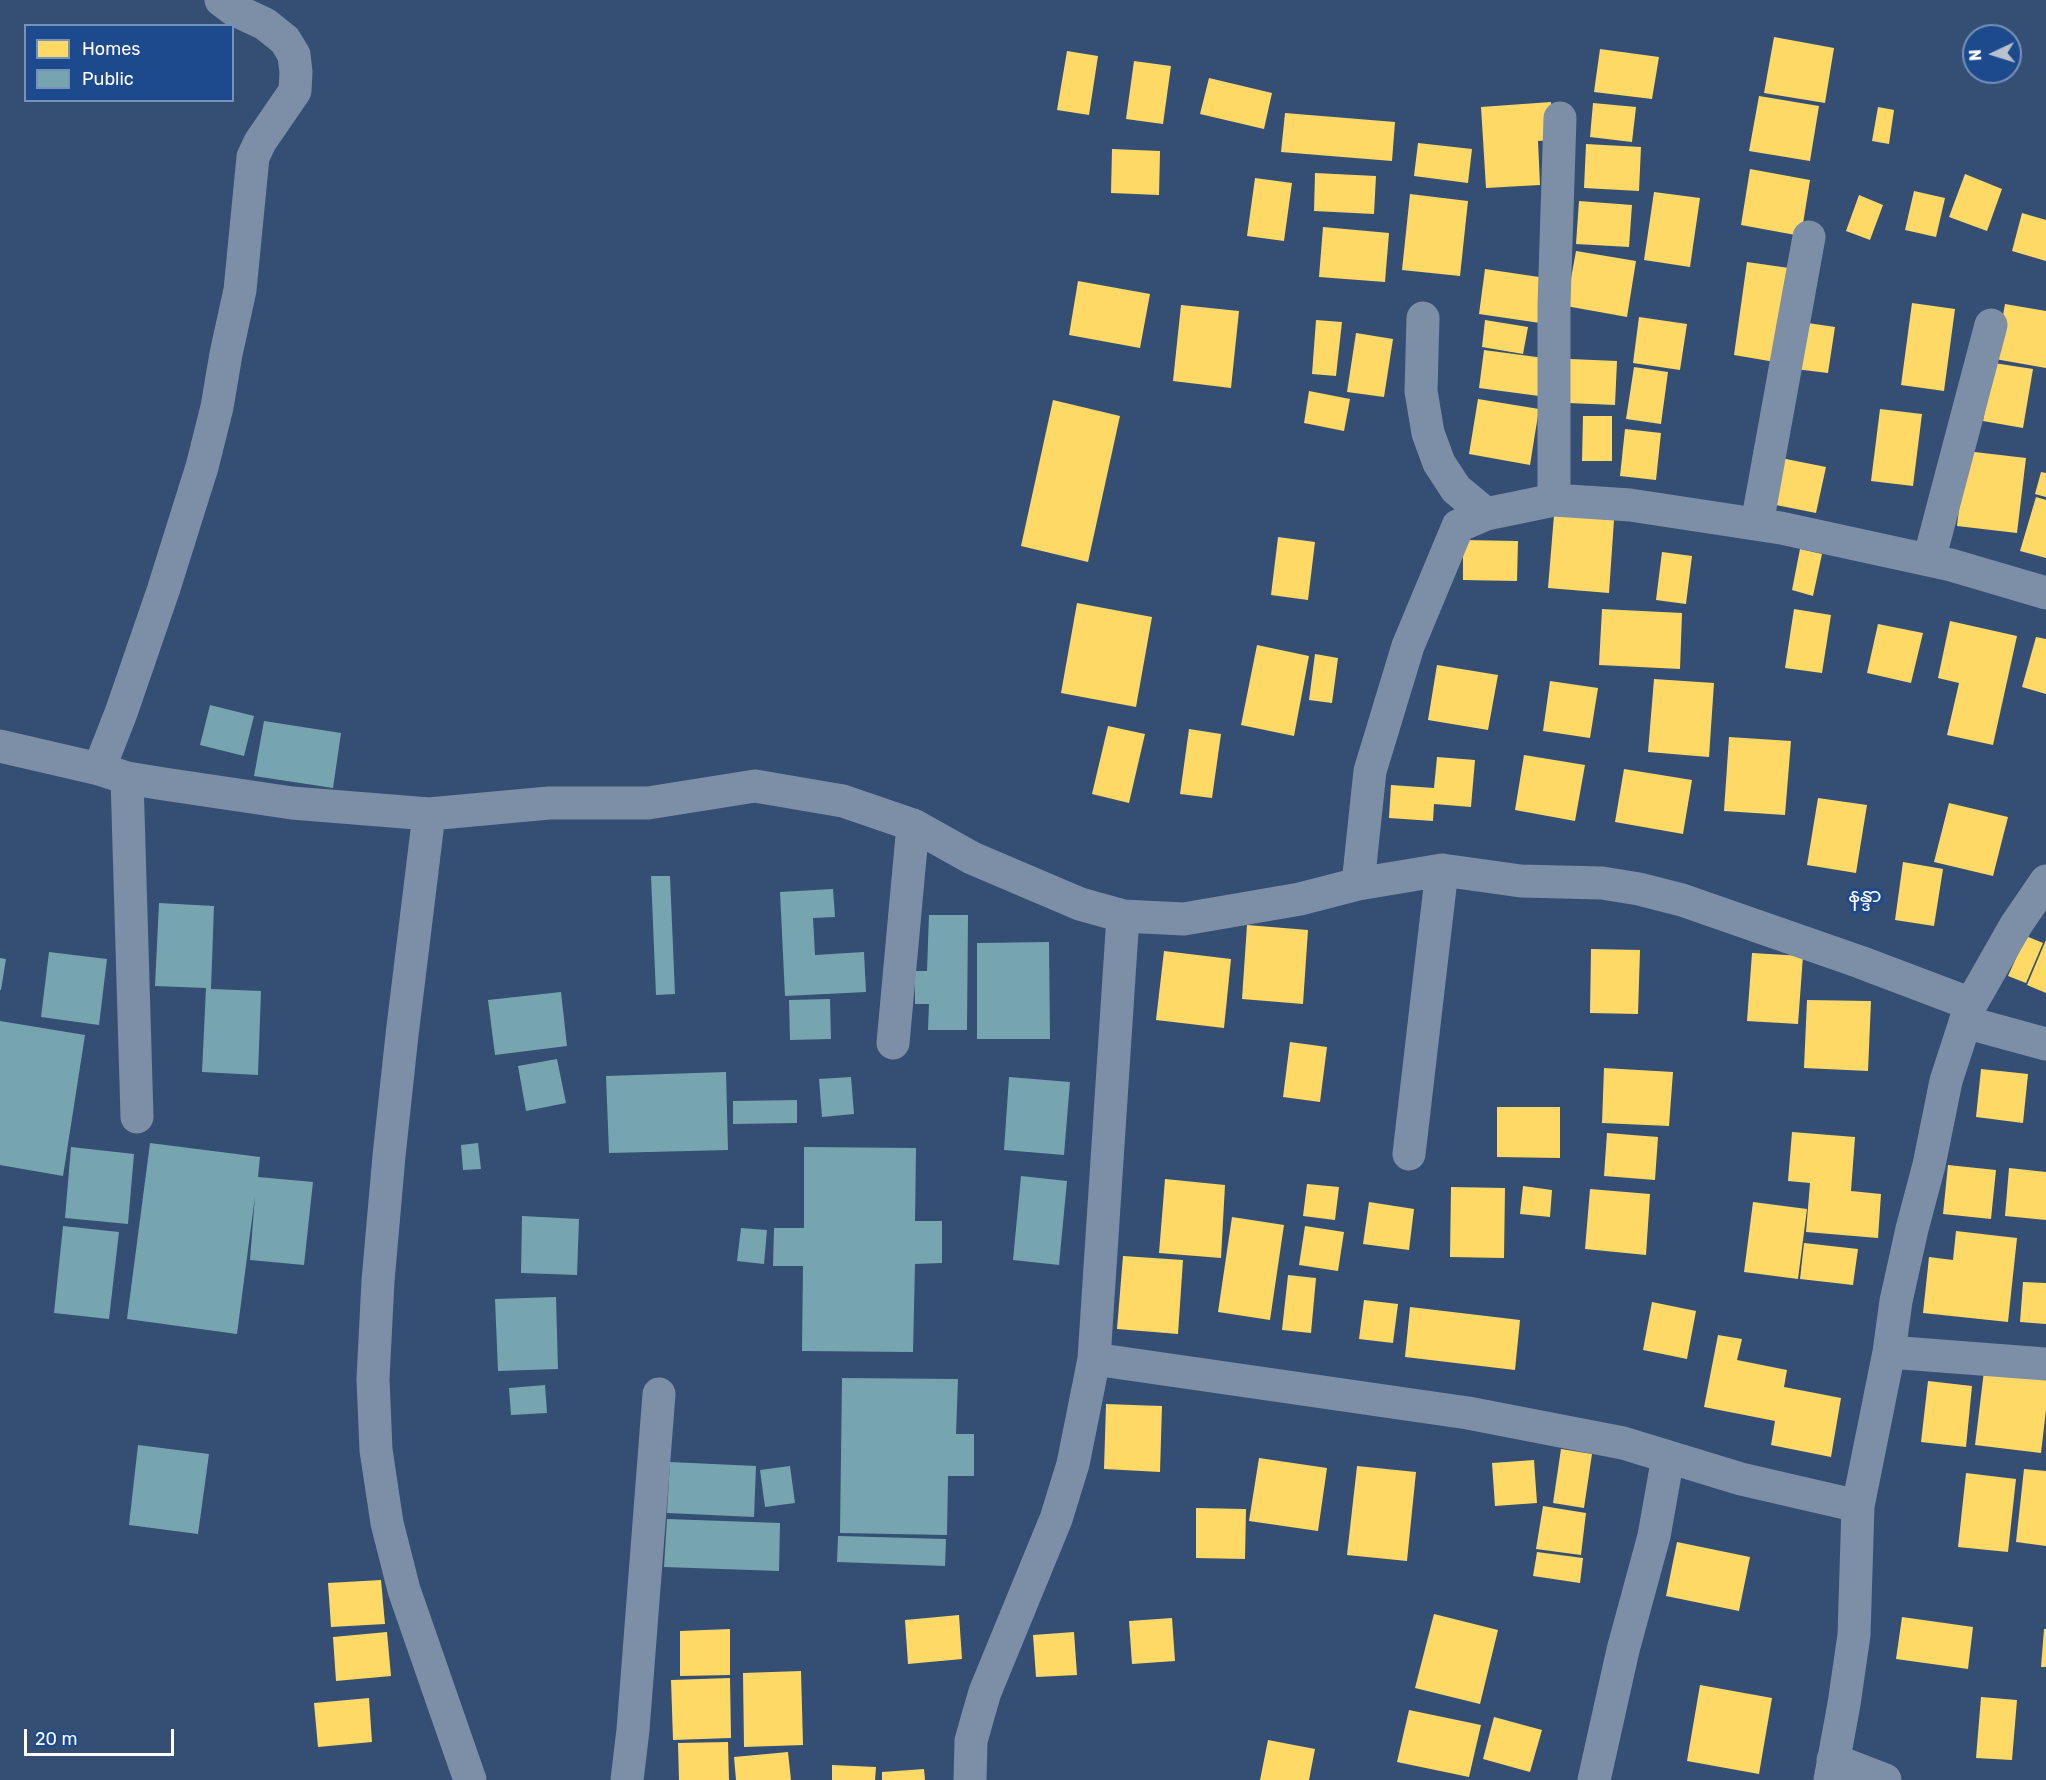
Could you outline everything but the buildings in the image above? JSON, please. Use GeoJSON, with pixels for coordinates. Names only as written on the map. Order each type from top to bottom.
{"type":"FeatureCollection","features":[{"type":"Feature","properties":{"kind":"street"},"geometry":{"type":"LineString","coordinates":[[137,1117],[113,773],[121,713],[202,467],[217,407],[240,290],[253,157],[260,142],[295,91],[294,55],[285,40],[265,24],[233,9],[221,0]]}},
{"type":"Feature","properties":{"kind":"street"},"geometry":{"type":"LineString","coordinates":[[1554,500],[1554,305],[1560,118]]}},
{"type":"Feature","properties":{"kind":"street"},"geometry":{"type":"LineString","coordinates":[[1757,524],[1809,237]]}},
{"type":"Feature","properties":{"kind":"street"},"geometry":{"type":"LineString","coordinates":[[1423,318],[1421,391],[1428,433],[1439,463],[1456,489],[1486,514]]}},
{"type":"Feature","properties":{"kind":"street"},"geometry":{"type":"LineString","coordinates":[[1929,560],[1991,326]]}},
{"type":"Feature","properties":{"kind":"street"},"geometry":{"type":"LineString","coordinates":[[1358,884],[1370,771],[1407,646],[1458,526],[1486,514],[1554,500],[1630,505],[1757,524],[1929,560],[2046,593]]}},
{"type":"Feature","properties":{"kind":"street"},"geometry":{"type":"LineString","coordinates":[[0,746],[113,773],[292,803],[429,814],[549,803],[648,803],[755,786],[843,801],[913,825],[1002,872],[1080,904],[1123,916],[1184,919],[1300,899],[1358,884],[1442,870],[1521,881],[1602,884],[1639,889],[1682,900],[1860,962],[1968,1013],[2046,1044]]}},
{"type":"Feature","properties":{"kind":"street"},"geometry":{"type":"LineString","coordinates":[[429,814],[402,1035],[378,1281],[373,1379],[376,1450],[387,1522],[404,1590],[470,1780]]}},
{"type":"Feature","properties":{"kind":"street"},"geometry":{"type":"LineString","coordinates":[[892,1043],[913,825]]}},
{"type":"Feature","properties":{"kind":"street"},"geometry":{"type":"LineString","coordinates":[[1409,1154],[1442,870]]}},
{"type":"Feature","properties":{"kind":"street"},"geometry":{"type":"LineString","coordinates":[[1885,1780],[1832,1770],[1845,1704],[1854,1635],[1858,1506],[1889,1352],[1896,1301],[1929,1165],[1946,1081],[1968,1013],[2016,925],[2046,881]]}},
{"type":"Feature","properties":{"kind":"street"},"geometry":{"type":"LineString","coordinates":[[970,1780],[971,1741],[989,1682],[1059,1508],[1074,1464],[1094,1359],[1123,916]]}},
{"type":"Feature","properties":{"kind":"street"},"geometry":{"type":"LineString","coordinates":[[1889,1352],[2046,1364]]}},
{"type":"Feature","properties":{"kind":"street"},"geometry":{"type":"LineString","coordinates":[[1094,1359],[1468,1413],[1623,1443],[1741,1479],[1858,1506]]}},
{"type":"Feature","properties":{"kind":"street"},"geometry":{"type":"LineString","coordinates":[[627,1780],[633,1730],[659,1394]]}},
{"type":"Feature","properties":{"kind":"street"},"geometry":{"type":"LineString","coordinates":[[1594,1780],[1625,1640],[1654,1536],[1668,1457]]}},
{"type":"Feature","properties":{"kind":"district","name":"နန္ဒာ"},"geometry":{"type":"Point","coordinates":[1865,896]}}]}
